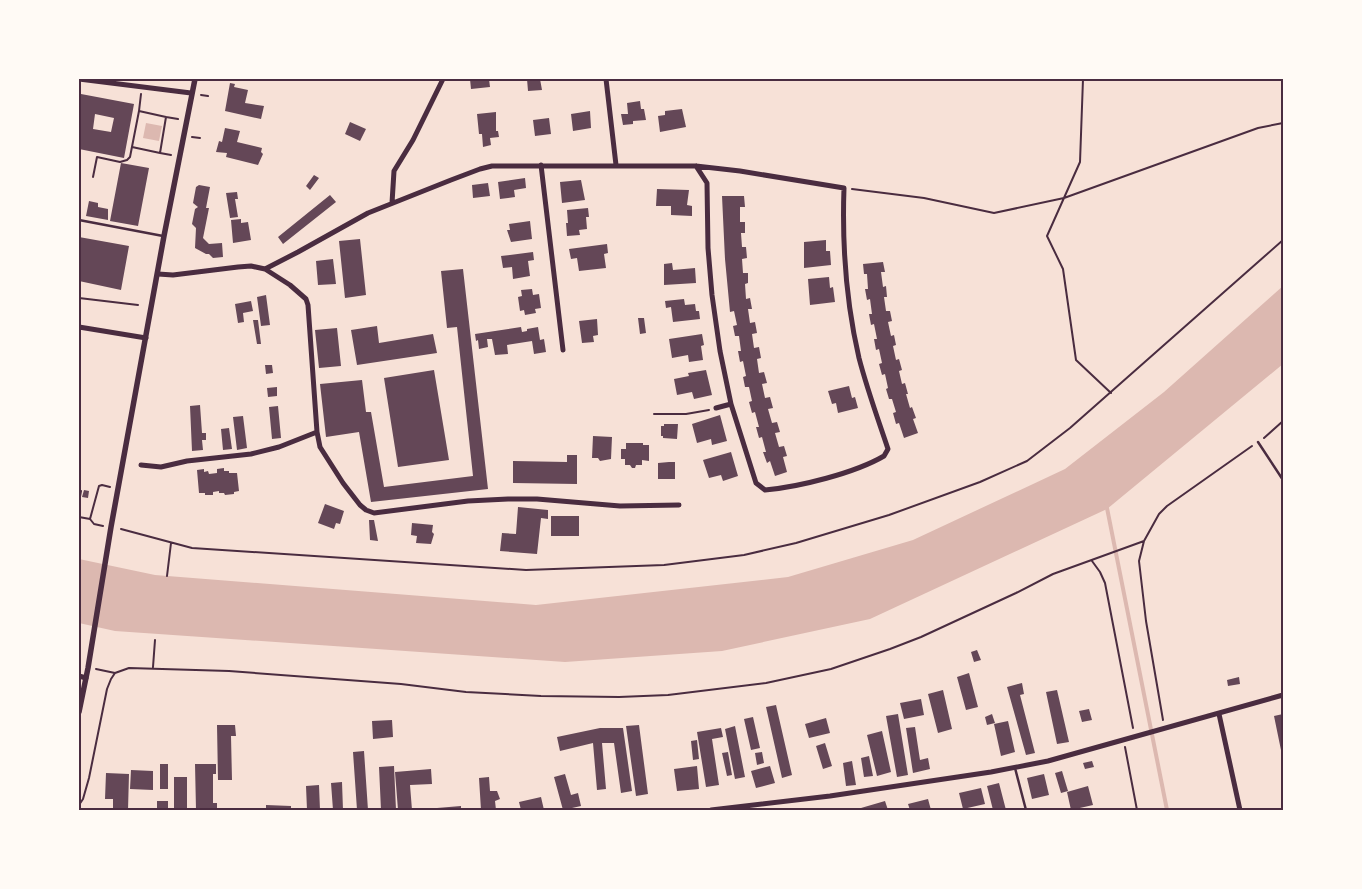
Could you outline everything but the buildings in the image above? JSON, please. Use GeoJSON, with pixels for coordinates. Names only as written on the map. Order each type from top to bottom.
{"type":"FeatureCollection","features":[{"type":"Feature","properties":{"kind":"street"},"geometry":{"type":"LineString","coordinates":[[79,79],[192,93]]}},
{"type":"Feature","properties":{"kind":"street"},"geometry":{"type":"LineString","coordinates":[[79,712],[164,236],[195,79]]}},
{"type":"Feature","properties":{"kind":"street"},"geometry":{"type":"LineString","coordinates":[[392,203],[394,171],[413,140],[443,79]]}},
{"type":"Feature","properties":{"kind":"street"},"geometry":{"type":"LineString","coordinates":[[606,79],[616,165]]}},
{"type":"Feature","properties":{"kind":"street"},"geometry":{"type":"LineString","coordinates":[[265,269],[349,223],[392,203],[480,169],[506,165],[696,166],[740,171],[844,188],[844,253],[847,287],[859,358],[888,449],[884,456],[876,461],[848,471],[784,488],[765,490],[756,483],[731,404],[720,351],[712,295],[707,183],[696,166]]}},
{"type":"Feature","properties":{"kind":"street"},"geometry":{"type":"LineString","coordinates":[[541,166],[564,350]]}},
{"type":"Feature","properties":{"kind":"street"},"geometry":{"type":"LineString","coordinates":[[158,274],[173,276],[251,266],[265,269],[290,285],[306,299],[317,432],[323,452],[343,483],[366,510],[374,513],[468,501],[508,499],[537,499],[620,506],[678,505]]}},
{"type":"Feature","properties":{"kind":"street"},"geometry":{"type":"LineString","coordinates":[[79,327],[146,338]]}},
{"type":"Feature","properties":{"kind":"street"},"geometry":{"type":"LineString","coordinates":[[716,408],[731,404]]}},
{"type":"Feature","properties":{"kind":"street"},"geometry":{"type":"LineString","coordinates":[[141,465],[161,467],[187,461],[252,454],[279,447],[317,432]]}},
{"type":"Feature","properties":{"kind":"street"},"geometry":{"type":"LineString","coordinates":[[79,676],[86,678]]}},
{"type":"Feature","properties":{"kind":"street"},"geometry":{"type":"LineString","coordinates":[[710,810],[830,796],[1015,768],[1163,730],[1283,695]]}},
{"type":"Feature","properties":{"kind":"street"},"geometry":{"type":"LineString","coordinates":[[1219,714],[1240,810]]}},
{"type":"Feature","properties":{"kind":"lane"},"geometry":{"type":"LineString","coordinates":[[79,220],[164,236]]}},
{"type":"Feature","properties":{"kind":"lane"},"geometry":{"type":"LineString","coordinates":[[1258,442],[1283,480]]}},
{"type":"Feature","properties":{"kind":"lane"},"geometry":{"type":"LineString","coordinates":[[1015,768],[1026,810]]}},
{"type":"Feature","properties":{"kind":"path"},"geometry":{"type":"LineString","coordinates":[[1083,79],[1080,162],[1047,236],[1063,269],[1076,360],[1111,393]]}},
{"type":"Feature","properties":{"kind":"path"},"geometry":{"type":"LineString","coordinates":[[93,177],[96,157],[120,162],[128,160],[130,157],[141,94]]}},
{"type":"Feature","properties":{"kind":"path"},"geometry":{"type":"LineString","coordinates":[[139,111],[178,120]]}},
{"type":"Feature","properties":{"kind":"path"},"geometry":{"type":"LineString","coordinates":[[160,153],[166,117]]}},
{"type":"Feature","properties":{"kind":"path"},"geometry":{"type":"LineString","coordinates":[[844,188],[924,198],[994,213],[1064,198],[1258,128],[1283,123]]}},
{"type":"Feature","properties":{"kind":"path"},"geometry":{"type":"LineString","coordinates":[[190,136],[200,138]]}},
{"type":"Feature","properties":{"kind":"path"},"geometry":{"type":"LineString","coordinates":[[132,147],[171,155]]}},
{"type":"Feature","properties":{"kind":"path"},"geometry":{"type":"LineString","coordinates":[[121,530],[192,548],[526,570],[664,565],[744,555],[889,516],[980,482],[1027,461],[1111,393],[1283,240]]}},
{"type":"Feature","properties":{"kind":"path"},"geometry":{"type":"LineString","coordinates":[[79,298],[138,305]]}},
{"type":"Feature","properties":{"kind":"path"},"geometry":{"type":"LineString","coordinates":[[654,414],[686,414],[716,408]]}},
{"type":"Feature","properties":{"kind":"path"},"geometry":{"type":"LineString","coordinates":[[1163,730],[1146,621],[1139,561],[1144,541],[1159,514],[1167,506],[1258,442],[1283,421]]}},
{"type":"Feature","properties":{"kind":"path"},"geometry":{"type":"LineString","coordinates":[[90,519],[98,486],[111,487]]}},
{"type":"Feature","properties":{"kind":"path"},"geometry":{"type":"LineString","coordinates":[[79,502],[81,491]]}},
{"type":"Feature","properties":{"kind":"path"},"geometry":{"type":"LineString","coordinates":[[79,517],[90,519],[94,524],[103,526]]}},
{"type":"Feature","properties":{"kind":"path"},"geometry":{"type":"LineString","coordinates":[[97,669],[116,673],[129,668],[153,668],[274,675],[400,684],[508,695],[647,696],[702,692],[803,676],[860,660],[922,637],[1054,574],[1144,541]]}},
{"type":"Feature","properties":{"kind":"path"},"geometry":{"type":"LineString","coordinates":[[167,576],[171,543]]}},
{"type":"Feature","properties":{"kind":"path"},"geometry":{"type":"LineString","coordinates":[[1092,560],[1100,572],[1104,583],[1134,737]]}},
{"type":"Feature","properties":{"kind":"path"},"geometry":{"type":"LineString","coordinates":[[153,668],[154,640]]}},
{"type":"Feature","properties":{"kind":"path"},"geometry":{"type":"LineString","coordinates":[[79,805],[83,799],[89,778],[107,689],[116,673]]}},
{"type":"Feature","properties":{"kind":"path"},"geometry":{"type":"LineString","coordinates":[[1123,740],[1137,810]]}},
{"type":"Feature","properties":{"kind":"shaded area"},"geometry":{"type":"Polygon","coordinates":[[[146,123],[162,126],[159,141],[143,138],[146,123]]]}},
{"type":"Feature","properties":{"kind":"shaded area"},"geometry":{"type":"Polygon","coordinates":[[[1283,286],[1283,364],[1107,509],[870,619],[722,651],[565,662],[115,631],[79,623],[79,559],[155,575],[536,605],[788,577],[913,540],[1065,469],[1164,392],[1283,286]]]}},
{"type":"Feature","properties":{"kind":"waterway"},"geometry":{"type":"LineString","coordinates":[[1106,503],[1167,810]]}}]}
